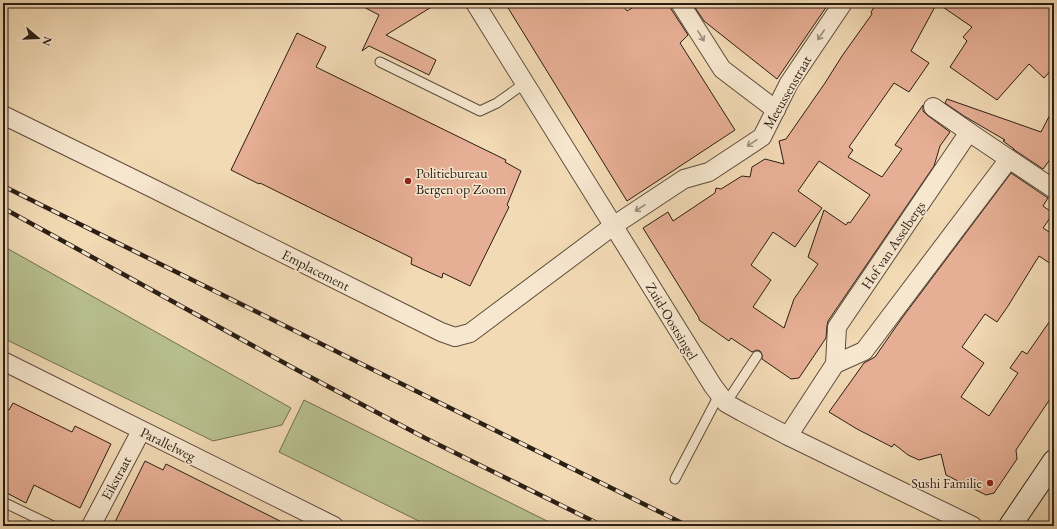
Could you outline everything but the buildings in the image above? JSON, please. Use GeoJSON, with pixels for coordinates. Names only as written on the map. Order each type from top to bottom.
{"type":"FeatureCollection","features":[{"type":"Feature","properties":{"kind":"street","name":"Zuid-Oostsingel"},"geometry":{"type":"LineString","coordinates":[[475,3],[712,386],[723,399],[742,412],[788,436],[973,526]]}},
{"type":"Feature","properties":{"kind":"street"},"geometry":{"type":"LineString","coordinates":[[680,3],[722,69],[776,110]]}},
{"type":"Feature","properties":{"kind":"street","name":"Meeussenstraat"},"geometry":{"type":"LineString","coordinates":[[613,226],[684,179],[709,172],[762,137],[789,83],[843,3]]}},
{"type":"Feature","properties":{"kind":"street"},"geometry":{"type":"LineString","coordinates":[[933,107],[1054,189]]}},
{"type":"Feature","properties":{"kind":"street","name":"Emplacement"},"geometry":{"type":"LineString","coordinates":[[3,115],[441,332],[455,336],[470,333],[613,226]]}},
{"type":"Feature","properties":{"kind":"street","name":"Hof van Asselbergs"},"geometry":{"type":"LineString","coordinates":[[835,364],[837,327],[969,132]]}},
{"type":"Feature","properties":{"kind":"street"},"geometry":{"type":"LineString","coordinates":[[788,436],[835,364],[864,351],[1009,159]]}},
{"type":"Feature","properties":{"kind":"street","name":"Parallelweg"},"geometry":{"type":"LineString","coordinates":[[3,361],[324,524]]}},
{"type":"Feature","properties":{"kind":"street","name":"Eikstraat"},"geometry":{"type":"LineString","coordinates":[[91,526],[141,431]]}},
{"type":"Feature","properties":{"kind":"street"},"geometry":{"type":"LineString","coordinates":[[1010,526],[1054,461]]}},
{"type":"Feature","properties":{"kind":"lane"},"geometry":{"type":"LineString","coordinates":[[380,62],[480,111],[497,103],[525,83]]}},
{"type":"Feature","properties":{"kind":"lane"},"geometry":{"type":"LineString","coordinates":[[675,479],[723,399],[757,356]]}},
{"type":"Feature","properties":{"kind":"lane"},"geometry":{"type":"LineString","coordinates":[[3,502],[53,526]]}},
{"type":"Feature","properties":{"kind":"green space"},"geometry":{"type":"Polygon","coordinates":[[[3,246],[291,408],[282,425],[213,441],[3,338],[3,246]]]}},
{"type":"Feature","properties":{"kind":"green space"},"geometry":{"type":"Polygon","coordinates":[[[304,400],[557,526],[429,526],[279,452],[304,400]]]}},
{"type":"Feature","properties":{"kind":"railway"},"geometry":{"type":"LineString","coordinates":[[3,186],[688,526]]}},
{"type":"Feature","properties":{"kind":"railway"},"geometry":{"type":"LineString","coordinates":[[3,208],[299,371],[425,438],[603,526]]}},
{"type":"Feature","properties":{"kind":"place","name":"Politiebureau Bergen op Zoom"},"geometry":{"type":"Point","coordinates":[408,181]}},
{"type":"Feature","properties":{"kind":"place","name":"Sushi Familie"},"geometry":{"type":"Point","coordinates":[990,483]}}]}
